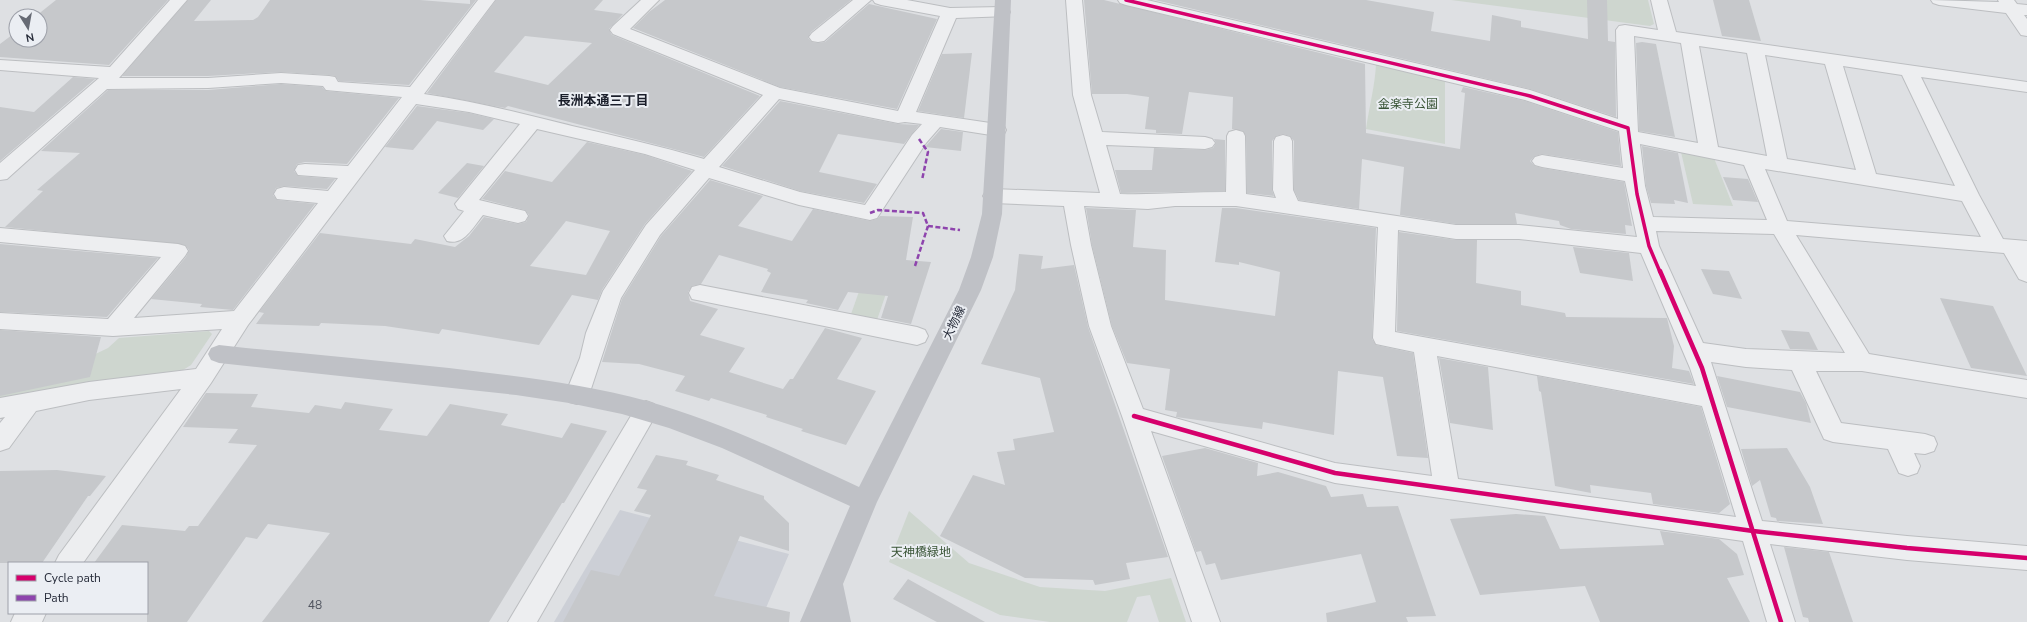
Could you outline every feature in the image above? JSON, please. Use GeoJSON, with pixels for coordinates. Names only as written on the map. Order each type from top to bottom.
{"type":"FeatureCollection","features":[{"type":"Feature","properties":{"kind":"street"},"geometry":{"type":"LineString","coordinates":[[0,174],[32,148],[98,86],[109,78],[178,0]]}},
{"type":"Feature","properties":{"kind":"street"},"geometry":{"type":"LineString","coordinates":[[69,562],[203,377],[240,319],[486,0]]}},
{"type":"Feature","properties":{"kind":"street"},"geometry":{"type":"LineString","coordinates":[[818,37],[863,0]]}},
{"type":"Feature","properties":{"kind":"street"},"geometry":{"type":"LineString","coordinates":[[881,0],[950,13],[1002,6]]}},
{"type":"Feature","properties":{"kind":"street"},"geometry":{"type":"LineString","coordinates":[[1074,0],[1082,96],[1112,200]]}},
{"type":"Feature","properties":{"kind":"street"},"geometry":{"type":"LineString","coordinates":[[1126,0],[1530,96],[1629,132],[1709,151],[1778,165],[1969,196]]}},
{"type":"Feature","properties":{"kind":"street"},"geometry":{"type":"LineString","coordinates":[[1659,0],[1668,36]]}},
{"type":"Feature","properties":{"kind":"street"},"geometry":{"type":"LineString","coordinates":[[1939,0],[2015,6],[2027,31]]}},
{"type":"Feature","properties":{"kind":"street"},"geometry":{"type":"LineString","coordinates":[[646,1],[619,30],[775,93],[898,117],[905,116],[997,130]]}},
{"type":"Feature","properties":{"kind":"street","name":"大物線"},"geometry":{"type":"LineString","coordinates":[[814,622],[865,501],[970,290],[986,244],[992,214],[1002,6]]}},
{"type":"Feature","properties":{"kind":"street"},"geometry":{"type":"LineString","coordinates":[[905,116],[950,13]]}},
{"type":"Feature","properties":{"kind":"street"},"geometry":{"type":"LineString","coordinates":[[1780,622],[1702,368],[1648,235],[1640,207],[1634,176],[1629,132],[1625,30],[1832,58],[2027,87]]}},
{"type":"Feature","properties":{"kind":"street"},"geometry":{"type":"LineString","coordinates":[[1689,39],[1709,151]]}},
{"type":"Feature","properties":{"kind":"street"},"geometry":{"type":"LineString","coordinates":[[1755,48],[1778,165]]}},
{"type":"Feature","properties":{"kind":"street"},"geometry":{"type":"LineString","coordinates":[[1832,58],[1868,179]]}},
{"type":"Feature","properties":{"kind":"street"},"geometry":{"type":"LineString","coordinates":[[0,64],[66,71],[109,78],[208,83],[281,78],[329,81],[332,86],[338,87],[414,95],[469,106],[533,121],[586,136],[648,149],[798,198],[870,213],[919,139],[935,121]]}},
{"type":"Feature","properties":{"kind":"street"},"geometry":{"type":"LineString","coordinates":[[1909,70],[1969,196],[2011,246],[2027,274]]}},
{"type":"Feature","properties":{"kind":"street"},"geometry":{"type":"LineString","coordinates":[[577,395],[591,358],[597,333],[611,297],[653,230],[706,168],[775,93]]}},
{"type":"Feature","properties":{"kind":"street"},"geometry":{"type":"LineString","coordinates":[[518,216],[465,204],[533,121]]}},
{"type":"Feature","properties":{"kind":"street"},"geometry":{"type":"LineString","coordinates":[[1236,136],[1236,199]]}},
{"type":"Feature","properties":{"kind":"street"},"geometry":{"type":"LineString","coordinates":[[1095,138],[1205,143]]}},
{"type":"Feature","properties":{"kind":"street"},"geometry":{"type":"LineString","coordinates":[[1283,141],[1283,190],[1290,208]]}},
{"type":"Feature","properties":{"kind":"street"},"geometry":{"type":"LineString","coordinates":[[1752,160],[1780,227],[1862,362]]}},
{"type":"Feature","properties":{"kind":"street"},"geometry":{"type":"LineString","coordinates":[[1542,161],[1634,176]]}},
{"type":"Feature","properties":{"kind":"street"},"geometry":{"type":"LineString","coordinates":[[306,170],[354,173]]}},
{"type":"Feature","properties":{"kind":"street"},"geometry":{"type":"LineString","coordinates":[[284,194],[334,198]]}},
{"type":"Feature","properties":{"kind":"street"},"geometry":{"type":"LineString","coordinates":[[993,196],[1148,202],[1175,199],[1236,199],[1456,232],[1648,235],[1780,227],[2011,246]]}},
{"type":"Feature","properties":{"kind":"street"},"geometry":{"type":"LineString","coordinates":[[1074,198],[1081,245],[1100,326],[1134,416],[1206,622]]}},
{"type":"Feature","properties":{"kind":"street"},"geometry":{"type":"LineString","coordinates":[[454,236],[478,207]]}},
{"type":"Feature","properties":{"kind":"street"},"geometry":{"type":"LineString","coordinates":[[1388,221],[1384,338],[1711,398]]}},
{"type":"Feature","properties":{"kind":"street"},"geometry":{"type":"LineString","coordinates":[[0,235],[178,251],[113,328]]}},
{"type":"Feature","properties":{"kind":"street"},"geometry":{"type":"LineString","coordinates":[[700,293],[917,336]]}},
{"type":"Feature","properties":{"kind":"street"},"geometry":{"type":"LineString","coordinates":[[0,321],[113,328],[240,319]]}},
{"type":"Feature","properties":{"kind":"street"},"geometry":{"type":"LineString","coordinates":[[1424,345],[1446,489]]}},
{"type":"Feature","properties":{"kind":"street"},"geometry":{"type":"LineString","coordinates":[[1694,351],[1800,362],[1862,362],[2027,389]]}},
{"type":"Feature","properties":{"kind":"street"},"geometry":{"type":"LineString","coordinates":[[219,354],[284,359],[477,381],[577,395],[646,411],[701,428],[749,447],[865,501]]}},
{"type":"Feature","properties":{"kind":"street"},"geometry":{"type":"LineString","coordinates":[[1800,362],[1833,432],[1925,444]]}},
{"type":"Feature","properties":{"kind":"street"},"geometry":{"type":"LineString","coordinates":[[0,408],[89,391],[203,377]]}},
{"type":"Feature","properties":{"kind":"street"},"geometry":{"type":"LineString","coordinates":[[0,441],[29,402]]}},
{"type":"Feature","properties":{"kind":"street"},"geometry":{"type":"LineString","coordinates":[[522,622],[646,411]]}},
{"type":"Feature","properties":{"kind":"street"},"geometry":{"type":"LineString","coordinates":[[1134,416],[1335,473],[1753,531],[1907,548],[2027,558]]}},
{"type":"Feature","properties":{"kind":"street"},"geometry":{"type":"LineString","coordinates":[[1896,440],[1908,466]]}},
{"type":"Feature","properties":{"kind":"street"},"geometry":{"type":"LineString","coordinates":[[830,584],[837,622]]}},
{"type":"Feature","properties":{"kind":"street"},"geometry":{"type":"LineString","coordinates":[[25,622],[31,614]]}},
{"type":"Feature","properties":{"kind":"shaded area"},"geometry":{"type":"Polygon","coordinates":[[[620,510],[789,554],[760,622],[554,622],[620,510]]]}},
{"type":"Feature","properties":{"kind":"green space"},"geometry":{"type":"Polygon","coordinates":[[[1451,0],[1648,0],[1654,24],[1650,26],[1451,0]]]}},
{"type":"Feature","properties":{"kind":"green space","name":"金楽寺公園"},"geometry":{"type":"Polygon","coordinates":[[[1376,64],[1445,81],[1445,144],[1366,129],[1376,64]]]}},
{"type":"Feature","properties":{"kind":"green space"},"geometry":{"type":"Polygon","coordinates":[[[1681,152],[1714,158],[1733,206],[1693,204],[1681,152]]]}},
{"type":"Feature","properties":{"kind":"green space"},"geometry":{"type":"Polygon","coordinates":[[[869,263],[892,276],[877,320],[850,317],[869,263]]]}},
{"type":"Feature","properties":{"kind":"green space"},"geometry":{"type":"Polygon","coordinates":[[[209,331],[212,334],[191,365],[183,370],[95,383],[0,402],[0,376],[85,359],[108,348],[119,338],[209,331]]]}},
{"type":"Feature","properties":{"kind":"green space","name":"天神橋緑地"},"geometry":{"type":"Polygon","coordinates":[[[909,511],[969,563],[1040,587],[1105,591],[1171,578],[1186,622],[1159,622],[1150,595],[1137,597],[1127,622],[1050,622],[1000,615],[889,562],[909,511]]]}},
{"type":"Feature","properties":{"kind":"building"},"geometry":{"type":"Polygon","coordinates":[[[56,0],[168,0],[109,65],[0,57],[0,44],[8,38],[8,48],[48,48],[48,8],[46,8],[56,0]]]}},
{"type":"Feature","properties":{"kind":"building"},"geometry":{"type":"Polygon","coordinates":[[[188,0],[211,0],[194,21],[253,20],[258,17],[270,0],[420,0],[470,4],[470,0],[476,0],[409,85],[339,81],[335,76],[329,75],[281,72],[208,76],[122,76],[188,0]]]}},
{"type":"Feature","properties":{"kind":"building"},"geometry":{"type":"Polygon","coordinates":[[[496,0],[603,0],[594,10],[623,14],[609,29],[612,35],[760,96],[704,157],[508,106],[505,108],[427,93],[496,0]],[[525,36],[494,72],[548,85],[592,43],[525,36]]]}},
{"type":"Feature","properties":{"kind":"building"},"geometry":{"type":"Polygon","coordinates":[[[665,0],[851,0],[811,32],[808,38],[812,42],[818,43],[825,42],[869,4],[937,19],[897,109],[780,87],[633,28],[649,12],[665,0]]]}},
{"type":"Feature","properties":{"kind":"building"},"geometry":{"type":"Polygon","coordinates":[[[1084,0],[1104,0],[1365,64],[1366,133],[1460,149],[1465,93],[1461,92],[1463,87],[1525,101],[1618,132],[1621,166],[1542,154],[1535,156],[1530,161],[1535,166],[1542,168],[1624,182],[1632,226],[1625,225],[1626,234],[1571,229],[1560,225],[1559,221],[1515,213],[1517,224],[1456,224],[1400,215],[1404,167],[1362,159],[1359,209],[1299,200],[1294,190],[1294,141],[1290,136],[1283,134],[1276,136],[1272,141],[1272,190],[1274,196],[1247,193],[1246,136],[1243,131],[1232,129],[1233,97],[1189,92],[1182,134],[1156,133],[1156,130],[1145,129],[1149,97],[1127,94],[1092,94],[1084,0]]]}},
{"type":"Feature","properties":{"kind":"building"},"geometry":{"type":"Polygon","coordinates":[[[1155,0],[1366,0],[1434,12],[1431,31],[1490,41],[1492,15],[1521,21],[1521,27],[1588,39],[1587,0],[1607,0],[1608,41],[1615,42],[1616,117],[1530,89],[1155,0]]]}},
{"type":"Feature","properties":{"kind":"building"},"geometry":{"type":"Polygon","coordinates":[[[1713,0],[1749,0],[1761,41],[1722,36],[1713,0]]]}},
{"type":"Feature","properties":{"kind":"building"},"geometry":{"type":"Polygon","coordinates":[[[1642,42],[1656,44],[1675,137],[1639,131],[1636,43],[1642,42]]]}},
{"type":"Feature","properties":{"kind":"building"},"geometry":{"type":"Polygon","coordinates":[[[972,53],[964,118],[918,111],[942,54],[972,53]]]}},
{"type":"Feature","properties":{"kind":"building"},"geometry":{"type":"Polygon","coordinates":[[[73,77],[95,79],[0,161],[0,107],[34,112],[73,77]]]}},
{"type":"Feature","properties":{"kind":"building"},"geometry":{"type":"Polygon","coordinates":[[[281,84],[322,87],[326,91],[399,98],[347,164],[305,162],[297,164],[294,171],[298,176],[335,179],[327,189],[284,186],[276,188],[273,195],[277,200],[315,204],[233,310],[200,307],[202,304],[151,299],[186,257],[189,250],[185,245],[5,227],[43,191],[37,190],[80,153],[41,151],[108,90],[208,90],[281,84]]]}},
{"type":"Feature","properties":{"kind":"building"},"geometry":{"type":"Polygon","coordinates":[[[780,101],[898,124],[919,125],[904,144],[838,134],[819,172],[877,184],[864,203],[800,191],[722,166],[780,101]]]}},
{"type":"Feature","properties":{"kind":"building"},"geometry":{"type":"Polygon","coordinates":[[[417,106],[469,113],[494,119],[483,130],[437,121],[413,150],[385,147],[417,106]]]}},
{"type":"Feature","properties":{"kind":"building"},"geometry":{"type":"Polygon","coordinates":[[[941,129],[963,132],[961,151],[925,147],[941,129]]]}},
{"type":"Feature","properties":{"kind":"building"},"geometry":{"type":"Polygon","coordinates":[[[1214,139],[1225,140],[1225,191],[1121,193],[1115,170],[1152,170],[1154,148],[1205,150],[1213,148],[1216,143],[1214,139]]]}},
{"type":"Feature","properties":{"kind":"building"},"geometry":{"type":"Polygon","coordinates":[[[587,142],[645,155],[692,171],[645,224],[602,290],[598,300],[572,295],[539,345],[442,329],[439,334],[385,326],[321,323],[319,326],[256,324],[264,313],[259,312],[320,233],[411,244],[415,239],[455,247],[469,236],[484,217],[518,224],[526,222],[529,215],[525,210],[482,199],[505,171],[552,182],[587,142]],[[566,221],[530,266],[586,275],[610,231],[566,221]]]}},
{"type":"Feature","properties":{"kind":"building"},"geometry":{"type":"Polygon","coordinates":[[[1642,146],[1678,153],[1688,203],[1674,200],[1675,204],[1651,203],[1646,186],[1642,146]]]}},
{"type":"Feature","properties":{"kind":"building"},"geometry":{"type":"Polygon","coordinates":[[[467,163],[484,166],[458,198],[438,193],[467,163]]]}},
{"type":"Feature","properties":{"kind":"building"},"geometry":{"type":"Polygon","coordinates":[[[1723,177],[1748,179],[1758,202],[1733,200],[1723,177]]]}},
{"type":"Feature","properties":{"kind":"building"},"geometry":{"type":"Polygon","coordinates":[[[710,180],[763,196],[738,226],[792,241],[813,209],[870,221],[877,219],[880,216],[913,217],[906,260],[931,262],[911,324],[881,318],[888,296],[848,292],[838,310],[806,303],[808,300],[761,292],[771,273],[767,271],[768,269],[719,255],[701,284],[692,286],[688,292],[690,301],[718,309],[700,335],[745,348],[729,372],[783,389],[790,379],[793,379],[825,328],[862,338],[837,379],[876,391],[846,445],[801,431],[803,429],[766,417],[767,415],[711,398],[709,401],[675,391],[685,376],[639,364],[602,362],[622,299],[661,236],[710,180]]]}},
{"type":"Feature","properties":{"kind":"building"},"geometry":{"type":"Polygon","coordinates":[[[1086,208],[1136,210],[1133,247],[1166,250],[1165,300],[1275,316],[1280,272],[1239,262],[1239,265],[1215,262],[1222,208],[1236,208],[1376,228],[1372,339],[1376,345],[1413,353],[1428,458],[1397,456],[1383,377],[1338,371],[1334,435],[1263,422],[1262,429],[1176,417],[1177,412],[1165,410],[1170,369],[1127,363],[1112,326],[1092,245],[1086,208]]]}},
{"type":"Feature","properties":{"kind":"building"},"geometry":{"type":"Polygon","coordinates":[[[1399,232],[1456,240],[1477,240],[1476,283],[1521,291],[1521,305],[1565,313],[1566,317],[1667,318],[1674,346],[1672,368],[1689,371],[1694,384],[1397,331],[1399,232]]]}},
{"type":"Feature","properties":{"kind":"building"},"geometry":{"type":"Polygon","coordinates":[[[0,244],[158,258],[107,317],[0,312],[0,244]]]}},
{"type":"Feature","properties":{"kind":"building"},"geometry":{"type":"Polygon","coordinates":[[[1573,247],[1629,253],[1633,281],[1580,273],[1573,247]]]}},
{"type":"Feature","properties":{"kind":"building"},"geometry":{"type":"Polygon","coordinates":[[[1019,254],[1043,256],[1041,269],[1074,265],[1088,327],[1168,557],[1126,563],[1130,579],[1095,585],[1093,580],[1025,578],[940,536],[973,475],[1005,485],[997,452],[1015,450],[1013,439],[1054,432],[1040,378],[981,364],[1015,290],[1019,254]]]}},
{"type":"Feature","properties":{"kind":"building"},"geometry":{"type":"Polygon","coordinates":[[[1701,269],[1729,271],[1742,299],[1713,294],[1701,269]]]}},
{"type":"Feature","properties":{"kind":"building"},"geometry":{"type":"Polygon","coordinates":[[[1940,298],[1993,306],[2027,376],[1971,368],[1940,298]]]}},
{"type":"Feature","properties":{"kind":"building"},"geometry":{"type":"Polygon","coordinates":[[[0,330],[101,337],[90,377],[0,396],[0,330]]]}},
{"type":"Feature","properties":{"kind":"building"},"geometry":{"type":"Polygon","coordinates":[[[1781,330],[1809,332],[1818,350],[1790,349],[1781,330]]]}},
{"type":"Feature","properties":{"kind":"building"},"geometry":{"type":"Polygon","coordinates":[[[1439,358],[1488,367],[1493,430],[1450,423],[1439,358]]]}},
{"type":"Feature","properties":{"kind":"building"},"geometry":{"type":"Polygon","coordinates":[[[1537,376],[1701,407],[1730,504],[1719,513],[1653,504],[1651,493],[1590,485],[1591,493],[1555,486],[1541,392],[1539,391],[1537,376]]]}},
{"type":"Feature","properties":{"kind":"building"},"geometry":{"type":"Polygon","coordinates":[[[1717,376],[1800,392],[1806,403],[1811,423],[1727,407],[1717,376]]]}},
{"type":"Feature","properties":{"kind":"building"},"geometry":{"type":"Polygon","coordinates":[[[206,393],[258,394],[251,407],[309,413],[315,405],[341,409],[345,402],[393,409],[379,430],[427,436],[450,404],[508,414],[501,425],[562,438],[571,423],[607,431],[564,503],[562,503],[489,622],[262,622],[330,533],[268,524],[257,539],[246,537],[187,622],[147,622],[148,562],[95,562],[122,525],[185,531],[189,526],[198,526],[257,445],[228,443],[238,429],[183,427],[206,393]]]}},
{"type":"Feature","properties":{"kind":"building"},"geometry":{"type":"Polygon","coordinates":[[[1205,448],[1258,463],[1257,476],[1278,472],[1326,486],[1331,497],[1363,494],[1367,507],[1398,506],[1436,616],[1406,617],[1408,622],[1327,622],[1326,613],[1376,602],[1361,554],[1221,580],[1215,563],[1206,565],[1201,551],[1196,552],[1162,456],[1205,448]]]}},
{"type":"Feature","properties":{"kind":"building"},"geometry":{"type":"Polygon","coordinates":[[[1787,448],[1810,487],[1823,524],[1777,521],[1776,518],[1771,517],[1760,480],[1752,486],[1741,449],[1787,448]]]}},
{"type":"Feature","properties":{"kind":"building"},"geometry":{"type":"Polygon","coordinates":[[[656,455],[688,461],[686,465],[719,475],[716,480],[764,496],[764,499],[789,523],[789,551],[740,536],[714,596],[790,612],[789,622],[563,622],[591,570],[619,576],[651,515],[634,511],[647,490],[637,488],[656,455]]]}},
{"type":"Feature","properties":{"kind":"building"},"geometry":{"type":"Polygon","coordinates":[[[57,470],[106,476],[90,496],[88,496],[43,562],[0,563],[0,471],[57,470]]]}},
{"type":"Feature","properties":{"kind":"building"},"geometry":{"type":"Polygon","coordinates":[[[1516,514],[1545,516],[1560,549],[1664,545],[1660,531],[1719,539],[1737,554],[1744,575],[1727,578],[1750,622],[1600,622],[1585,586],[1480,595],[1450,519],[1516,514]]]}},
{"type":"Feature","properties":{"kind":"building"},"geometry":{"type":"Polygon","coordinates":[[[1784,547],[1829,552],[1853,622],[1809,622],[1808,618],[1803,617],[1784,547]]]}},
{"type":"Feature","properties":{"kind":"building"},"geometry":{"type":"Polygon","coordinates":[[[908,579],[985,622],[937,622],[893,599],[908,579]]]}},
{"type":"Feature","properties":{"kind":"marked path"},"geometry":{"type":"LineString","coordinates":[[919,139],[928,152],[922,180]]}},
{"type":"Feature","properties":{"kind":"marked path"},"geometry":{"type":"LineString","coordinates":[[870,213],[878,210],[923,213],[928,226],[960,230]]}},
{"type":"Feature","properties":{"kind":"marked path"},"geometry":{"type":"LineString","coordinates":[[915,266],[928,226]]}},
{"type":"Feature","properties":{"kind":"cycle path"},"geometry":{"type":"LineString","coordinates":[[1126,0],[1530,96],[1628,128],[1635,186],[1649,246],[1702,368],[1781,622]]}},
{"type":"Feature","properties":{"kind":"cycle path"},"geometry":{"type":"LineString","coordinates":[[1134,416],[1335,473],[1753,531],[1907,548],[2027,558]]}},
{"type":"Feature","properties":{"kind":"district","name":"長洲本通三丁目"},"geometry":{"type":"Point","coordinates":[603,101]}}]}
